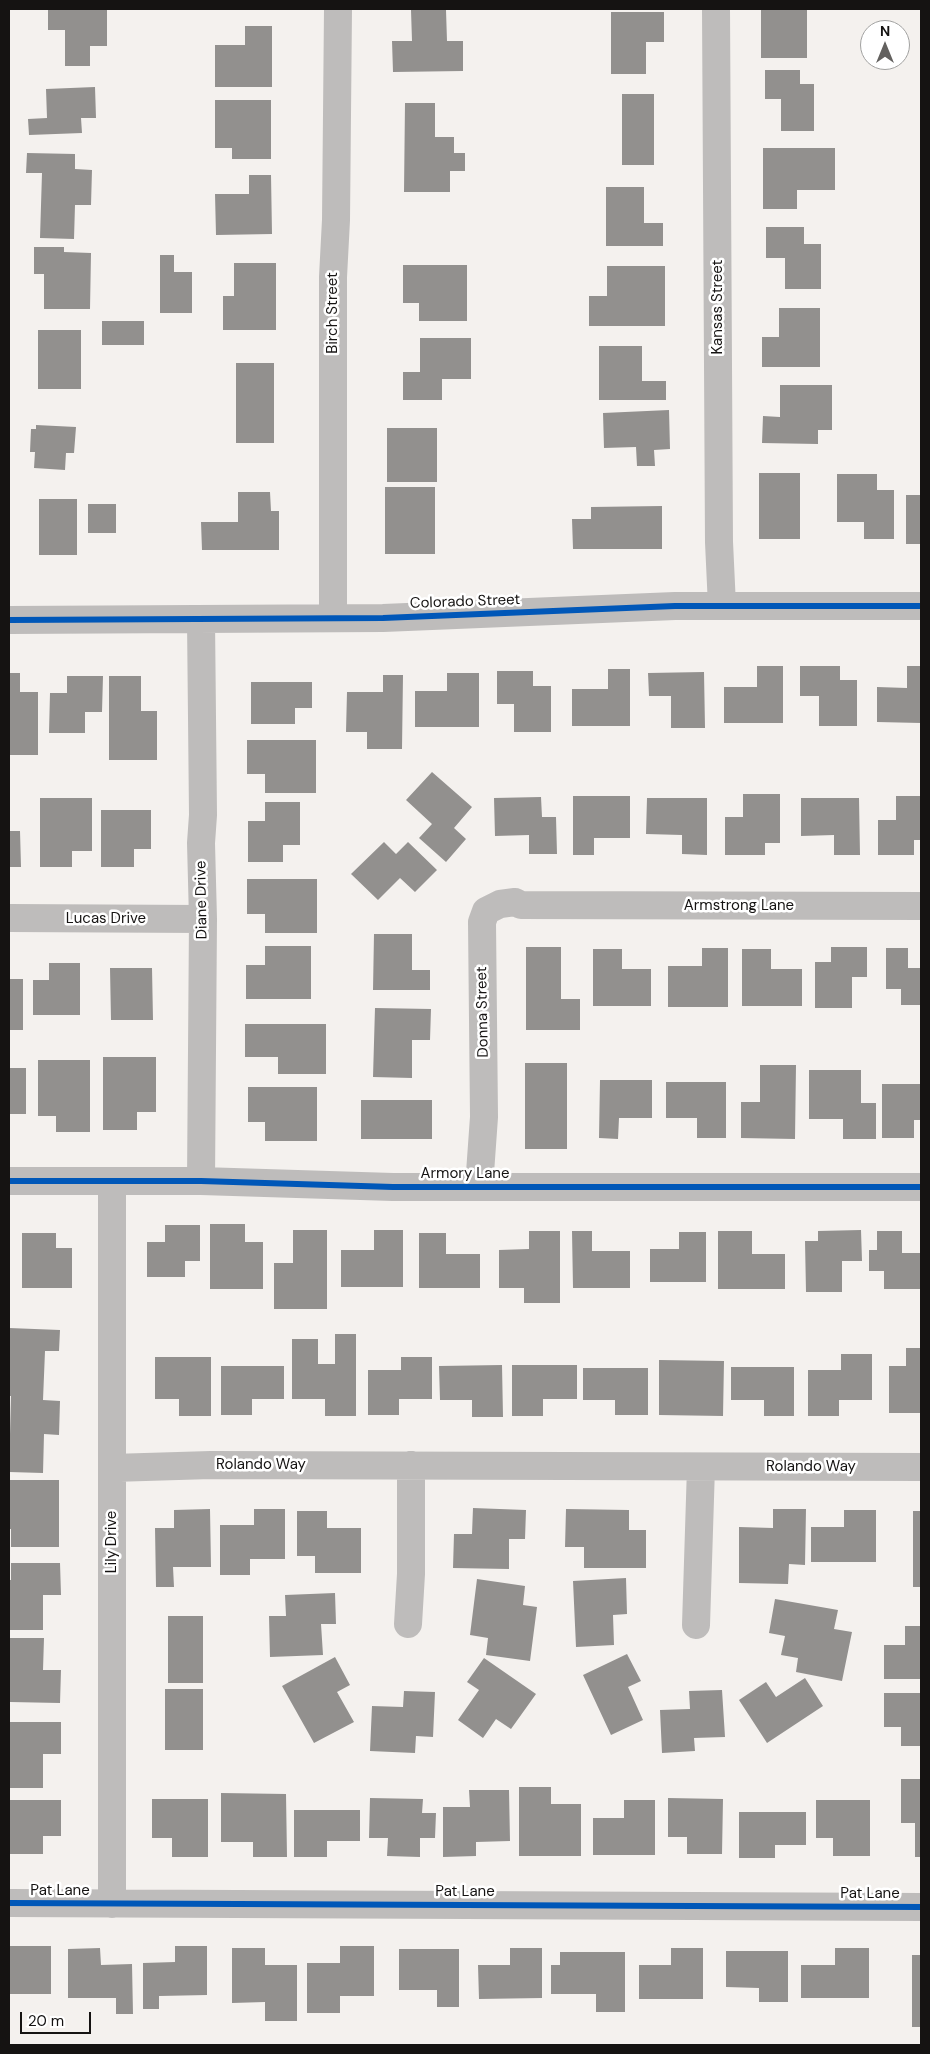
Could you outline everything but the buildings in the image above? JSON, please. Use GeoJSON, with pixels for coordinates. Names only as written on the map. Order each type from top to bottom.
{"type":"FeatureCollection","features":[{"type":"Feature","properties":{"kind":"street","name":"Birch Street"},"geometry":{"type":"LineString","coordinates":[[333,618],[333,277],[336,220],[338,9]]}},
{"type":"Feature","properties":{"kind":"street","name":"Kansas Street"},"geometry":{"type":"LineString","coordinates":[[716,9],[719,542],[722,606]]}},
{"type":"Feature","properties":{"kind":"street","name":"Colorado Street"},"geometry":{"type":"LineString","coordinates":[[9,620],[382,618],[675,606],[921,606]]}},
{"type":"Feature","properties":{"kind":"street","name":"Diane Drive"},"geometry":{"type":"LineString","coordinates":[[201,620],[203,815],[201,843],[203,919],[201,1181]]}},
{"type":"Feature","properties":{"kind":"street","name":"Donna Street"},"geometry":{"type":"LineString","coordinates":[[479,1187],[484,1117],[482,922],[486,911],[500,904],[515,902],[522,905],[557,905]]}},
{"type":"Feature","properties":{"kind":"street","name":"Armstrong Lane"},"geometry":{"type":"LineString","coordinates":[[557,905],[921,906]]}},
{"type":"Feature","properties":{"kind":"street","name":"Lucas Drive"},"geometry":{"type":"LineString","coordinates":[[9,918],[203,919]]}},
{"type":"Feature","properties":{"kind":"street","name":"Armory Lane"},"geometry":{"type":"LineString","coordinates":[[9,1181],[201,1181],[393,1187],[921,1187]]}},
{"type":"Feature","properties":{"kind":"street","name":"Lily Drive"},"geometry":{"type":"LineString","coordinates":[[112,1181],[112,1904]]}},
{"type":"Feature","properties":{"kind":"street","name":"Rolando Way"},"geometry":{"type":"LineString","coordinates":[[112,1468],[210,1465],[921,1466]]}},
{"type":"Feature","properties":{"kind":"street"},"geometry":{"type":"LineString","coordinates":[[408,1624],[411,1574],[411,1465]]}},
{"type":"Feature","properties":{"kind":"street"},"geometry":{"type":"LineString","coordinates":[[696,1625],[701,1466]]}},
{"type":"Feature","properties":{"kind":"street","name":"Pat Lane"},"geometry":{"type":"LineString","coordinates":[[9,1903],[921,1906]]}},
{"type":"Feature","properties":{"kind":"cycle path"},"geometry":{"type":"LineString","coordinates":[[9,620],[383,618],[675,606],[921,606]]}},
{"type":"Feature","properties":{"kind":"cycle path"},"geometry":{"type":"LineString","coordinates":[[9,1181],[201,1181],[393,1187],[921,1187]]}},
{"type":"Feature","properties":{"kind":"cycle path"},"geometry":{"type":"LineString","coordinates":[[9,1903],[921,1907]]}}]}
